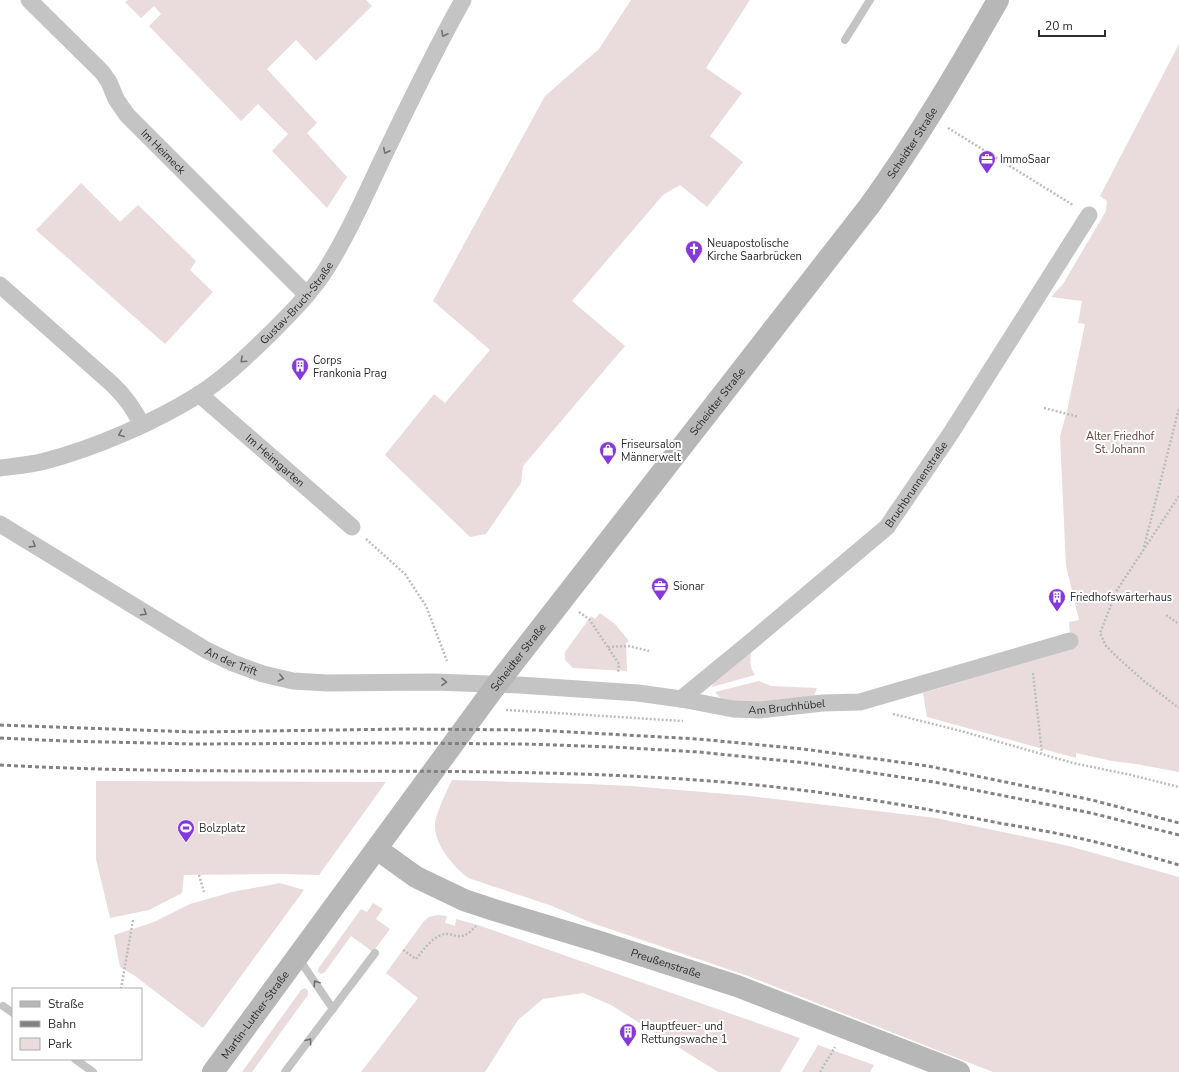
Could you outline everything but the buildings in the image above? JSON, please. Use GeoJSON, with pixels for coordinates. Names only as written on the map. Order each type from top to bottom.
{"type":"FeatureCollection","features":[{"type":"Feature","properties":{"kind":"main road","name":"Scheidter Straße"},"geometry":{"type":"LineString","coordinates":[[377,849],[497,684],[858,222],[894,172],[998,0]]}},
{"type":"Feature","properties":{"kind":"main road","name":"Martin-Luther-Straße"},"geometry":{"type":"LineString","coordinates":[[213,1072],[377,849]]}},
{"type":"Feature","properties":{"kind":"main road","name":"Preußenstraße"},"geometry":{"type":"LineString","coordinates":[[377,849],[416,877],[464,900],[750,990],[959,1072]]}},
{"type":"Feature","properties":{"kind":"street","name":"Im Heimeck"},"geometry":{"type":"LineString","coordinates":[[29,0],[102,72],[109,82],[116,99],[127,115],[307,295]]}},
{"type":"Feature","properties":{"kind":"street","name":"Gustav-Bruch-Straße"},"geometry":{"type":"LineString","coordinates":[[0,468],[44,461],[89,446],[142,425],[200,394],[239,364],[284,320],[307,295],[323,274],[346,234],[408,107],[463,0]]}},
{"type":"Feature","properties":{"kind":"street","name":"Bruchbrunnenstraße"},"geometry":{"type":"LineString","coordinates":[[681,699],[887,527],[951,433],[1089,215]]}},
{"type":"Feature","properties":{"kind":"street"},"geometry":{"type":"LineString","coordinates":[[0,285],[112,384],[134,409],[142,425]]}},
{"type":"Feature","properties":{"kind":"street","name":"Im Heimgarten"},"geometry":{"type":"LineString","coordinates":[[200,394],[352,527]]}},
{"type":"Feature","properties":{"kind":"street","name":"An der Trift"},"geometry":{"type":"LineString","coordinates":[[0,524],[206,650],[233,663],[263,674],[293,681],[327,683],[434,682],[497,684]]}},
{"type":"Feature","properties":{"kind":"street","name":"Am Bruchhübel"},"geometry":{"type":"LineString","coordinates":[[497,684],[638,693],[681,699],[733,709],[760,710],[823,703],[860,702],[1070,641]]}},
{"type":"Feature","properties":{"kind":"lane"},"geometry":{"type":"LineString","coordinates":[[845,40],[870,0]]}},
{"type":"Feature","properties":{"kind":"lane"},"geometry":{"type":"LineString","coordinates":[[285,1072],[375,953]]}},
{"type":"Feature","properties":{"kind":"lane","name":"Martin-Luther-Straße"},"geometry":{"type":"LineString","coordinates":[[298,958],[333,1009]]}},
{"type":"Feature","properties":{"kind":"lane"},"geometry":{"type":"LineString","coordinates":[[3,1006],[12,1012]]}},
{"type":"Feature","properties":{"kind":"lane"},"geometry":{"type":"LineString","coordinates":[[76,1060],[93,1072]]}},
{"type":"Feature","properties":{"kind":"path"},"geometry":{"type":"LineString","coordinates":[[928,117],[966,138],[1089,215]]}},
{"type":"Feature","properties":{"kind":"path"},"geometry":{"type":"LineString","coordinates":[[1044,408],[1079,417]]}},
{"type":"Feature","properties":{"kind":"path"},"geometry":{"type":"LineString","coordinates":[[1144,550],[1179,408]]}},
{"type":"Feature","properties":{"kind":"path"},"geometry":{"type":"LineString","coordinates":[[1179,496],[1117,590],[1100,633],[1106,646],[1117,657],[1144,681],[1179,708]]}},
{"type":"Feature","properties":{"kind":"path"},"geometry":{"type":"LineString","coordinates":[[352,527],[405,574],[426,606],[447,661]]}},
{"type":"Feature","properties":{"kind":"path"},"geometry":{"type":"LineString","coordinates":[[1166,615],[1179,624]]}},
{"type":"Feature","properties":{"kind":"path"},"geometry":{"type":"LineString","coordinates":[[589,619],[618,664],[618,671]]}},
{"type":"Feature","properties":{"kind":"path"},"geometry":{"type":"LineString","coordinates":[[607,647],[629,646],[649,651]]}},
{"type":"Feature","properties":{"kind":"path"},"geometry":{"type":"LineString","coordinates":[[1031,652],[1042,754]]}},
{"type":"Feature","properties":{"kind":"path"},"geometry":{"type":"LineString","coordinates":[[860,702],[886,713],[961,731],[1073,763],[1131,775],[1179,788]]}},
{"type":"Feature","properties":{"kind":"path"},"geometry":{"type":"LineString","coordinates":[[480,709],[685,721]]}},
{"type":"Feature","properties":{"kind":"path"},"geometry":{"type":"LineString","coordinates":[[199,875],[204,892]]}},
{"type":"Feature","properties":{"kind":"path"},"geometry":{"type":"LineString","coordinates":[[121,988],[133,920]]}},
{"type":"Feature","properties":{"kind":"path"},"geometry":{"type":"LineString","coordinates":[[403,950],[416,959],[437,936],[444,934],[462,937],[468,935],[478,925]]}},
{"type":"Feature","properties":{"kind":"path"},"geometry":{"type":"LineString","coordinates":[[820,1072],[847,1028]]}},
{"type":"Feature","properties":{"kind":"green space"},"geometry":{"type":"Polygon","coordinates":[[[128,0],[366,0],[372,6],[316,61],[296,40],[267,69],[317,123],[307,133],[347,177],[327,208],[272,151],[288,134],[258,104],[241,121],[149,26],[161,14],[154,6],[141,18],[125,2],[128,0]]]}},
{"type":"Feature","properties":{"kind":"green space"},"geometry":{"type":"Polygon","coordinates":[[[631,0],[750,0],[706,68],[742,93],[710,136],[743,162],[707,207],[680,185],[663,195],[572,301],[625,346],[523,466],[521,483],[486,534],[470,537],[385,455],[434,394],[445,403],[490,350],[433,301],[545,96],[599,49],[631,0]]]}},
{"type":"Feature","properties":{"kind":"green space","name":"Alter Friedhof St. Johann"},"geometry":{"type":"Polygon","coordinates":[[[1179,44],[1179,772],[1112,761],[1076,753],[1076,758],[927,717],[923,693],[1071,649],[1069,622],[1079,620],[1066,566],[1060,436],[1067,411],[1085,324],[1078,323],[1082,301],[1051,297],[1063,284],[1106,211],[1107,201],[1100,196],[1179,44]]]}},
{"type":"Feature","properties":{"kind":"green space"},"geometry":{"type":"Polygon","coordinates":[[[81,183],[120,222],[138,205],[196,261],[190,270],[213,292],[165,344],[36,230],[81,183]]]}},
{"type":"Feature","properties":{"kind":"green space"},"geometry":{"type":"Polygon","coordinates":[[[600,613],[615,624],[629,641],[626,643],[627,671],[573,668],[565,660],[565,652],[591,616],[595,619],[600,613]]]}},
{"type":"Feature","properties":{"kind":"green space"},"geometry":{"type":"Polygon","coordinates":[[[752,648],[750,662],[755,675],[712,687],[713,681],[752,648]]]}},
{"type":"Feature","properties":{"kind":"green space"},"geometry":{"type":"Polygon","coordinates":[[[759,681],[771,686],[817,688],[813,699],[766,704],[740,704],[730,702],[720,698],[715,692],[759,681]]]}},
{"type":"Feature","properties":{"kind":"green space"},"geometry":{"type":"Polygon","coordinates":[[[452,780],[631,786],[750,796],[936,818],[1069,846],[1179,877],[1179,1072],[993,1072],[748,976],[592,923],[552,906],[468,878],[456,867],[441,847],[436,832],[435,824],[437,814],[452,780]]]}},
{"type":"Feature","properties":{"kind":"green space"},"geometry":{"type":"Polygon","coordinates":[[[96,781],[386,782],[319,875],[184,875],[182,893],[149,910],[110,918],[96,859],[96,781]]]}},
{"type":"Feature","properties":{"kind":"green space"},"geometry":{"type":"Polygon","coordinates":[[[280,883],[304,890],[203,1028],[135,976],[120,967],[114,935],[154,922],[190,904],[232,892],[280,883]]]}},
{"type":"Feature","properties":{"kind":"green space"},"geometry":{"type":"Polygon","coordinates":[[[373,903],[383,909],[376,919],[390,929],[373,952],[351,936],[325,972],[321,974],[318,972],[318,969],[361,909],[367,912],[373,903]]]}},
{"type":"Feature","properties":{"kind":"green space"},"geometry":{"type":"Polygon","coordinates":[[[437,915],[447,916],[445,923],[455,926],[456,919],[478,925],[800,1038],[780,1072],[718,1072],[611,1005],[583,993],[543,999],[518,1020],[485,1072],[361,1072],[418,998],[386,973],[424,921],[429,917],[437,915]]]}},
{"type":"Feature","properties":{"kind":"green space"},"geometry":{"type":"Polygon","coordinates":[[[305,988],[308,990],[308,995],[252,1072],[242,1072],[301,990],[305,988]]]}},
{"type":"Feature","properties":{"kind":"green space"},"geometry":{"type":"Polygon","coordinates":[[[818,1045],[874,1065],[870,1072],[802,1072],[818,1045]]]}},
{"type":"Feature","properties":{"kind":"railway"},"geometry":{"type":"LineString","coordinates":[[0,725],[195,732],[404,729],[534,730],[698,739],[803,749],[928,766],[1092,800],[1179,823]]}},
{"type":"Feature","properties":{"kind":"railway"},"geometry":{"type":"LineString","coordinates":[[0,738],[192,744],[525,744],[699,752],[806,763],[934,782],[1091,813],[1179,835]]}},
{"type":"Feature","properties":{"kind":"railway"},"geometry":{"type":"LineString","coordinates":[[0,765],[89,769],[532,773],[621,776],[746,784],[819,792],[927,809],[1076,837],[1179,865]]}},
{"type":"Feature","properties":{"kind":"place","name":"ImmoSaar"},"geometry":{"type":"Point","coordinates":[987,174]}},
{"type":"Feature","properties":{"kind":"place","name":"Neuapostolische Kirche Saarbrücken"},"geometry":{"type":"Point","coordinates":[694,264]}},
{"type":"Feature","properties":{"kind":"place","name":"Corps Frankonia Prag"},"geometry":{"type":"Point","coordinates":[300,381]}},
{"type":"Feature","properties":{"kind":"place","name":"Friseursalon Männerwelt"},"geometry":{"type":"Point","coordinates":[608,465]}},
{"type":"Feature","properties":{"kind":"place","name":"Sionar"},"geometry":{"type":"Point","coordinates":[660,601]}},
{"type":"Feature","properties":{"kind":"place","name":"Friedhofswärterhaus"},"geometry":{"type":"Point","coordinates":[1057,612]}},
{"type":"Feature","properties":{"kind":"place","name":"Bolzplatz"},"geometry":{"type":"Point","coordinates":[186,843]}},
{"type":"Feature","properties":{"kind":"place","name":"Hauptfeuer- und Rettungswache 1"},"geometry":{"type":"Point","coordinates":[628,1047]}}]}
